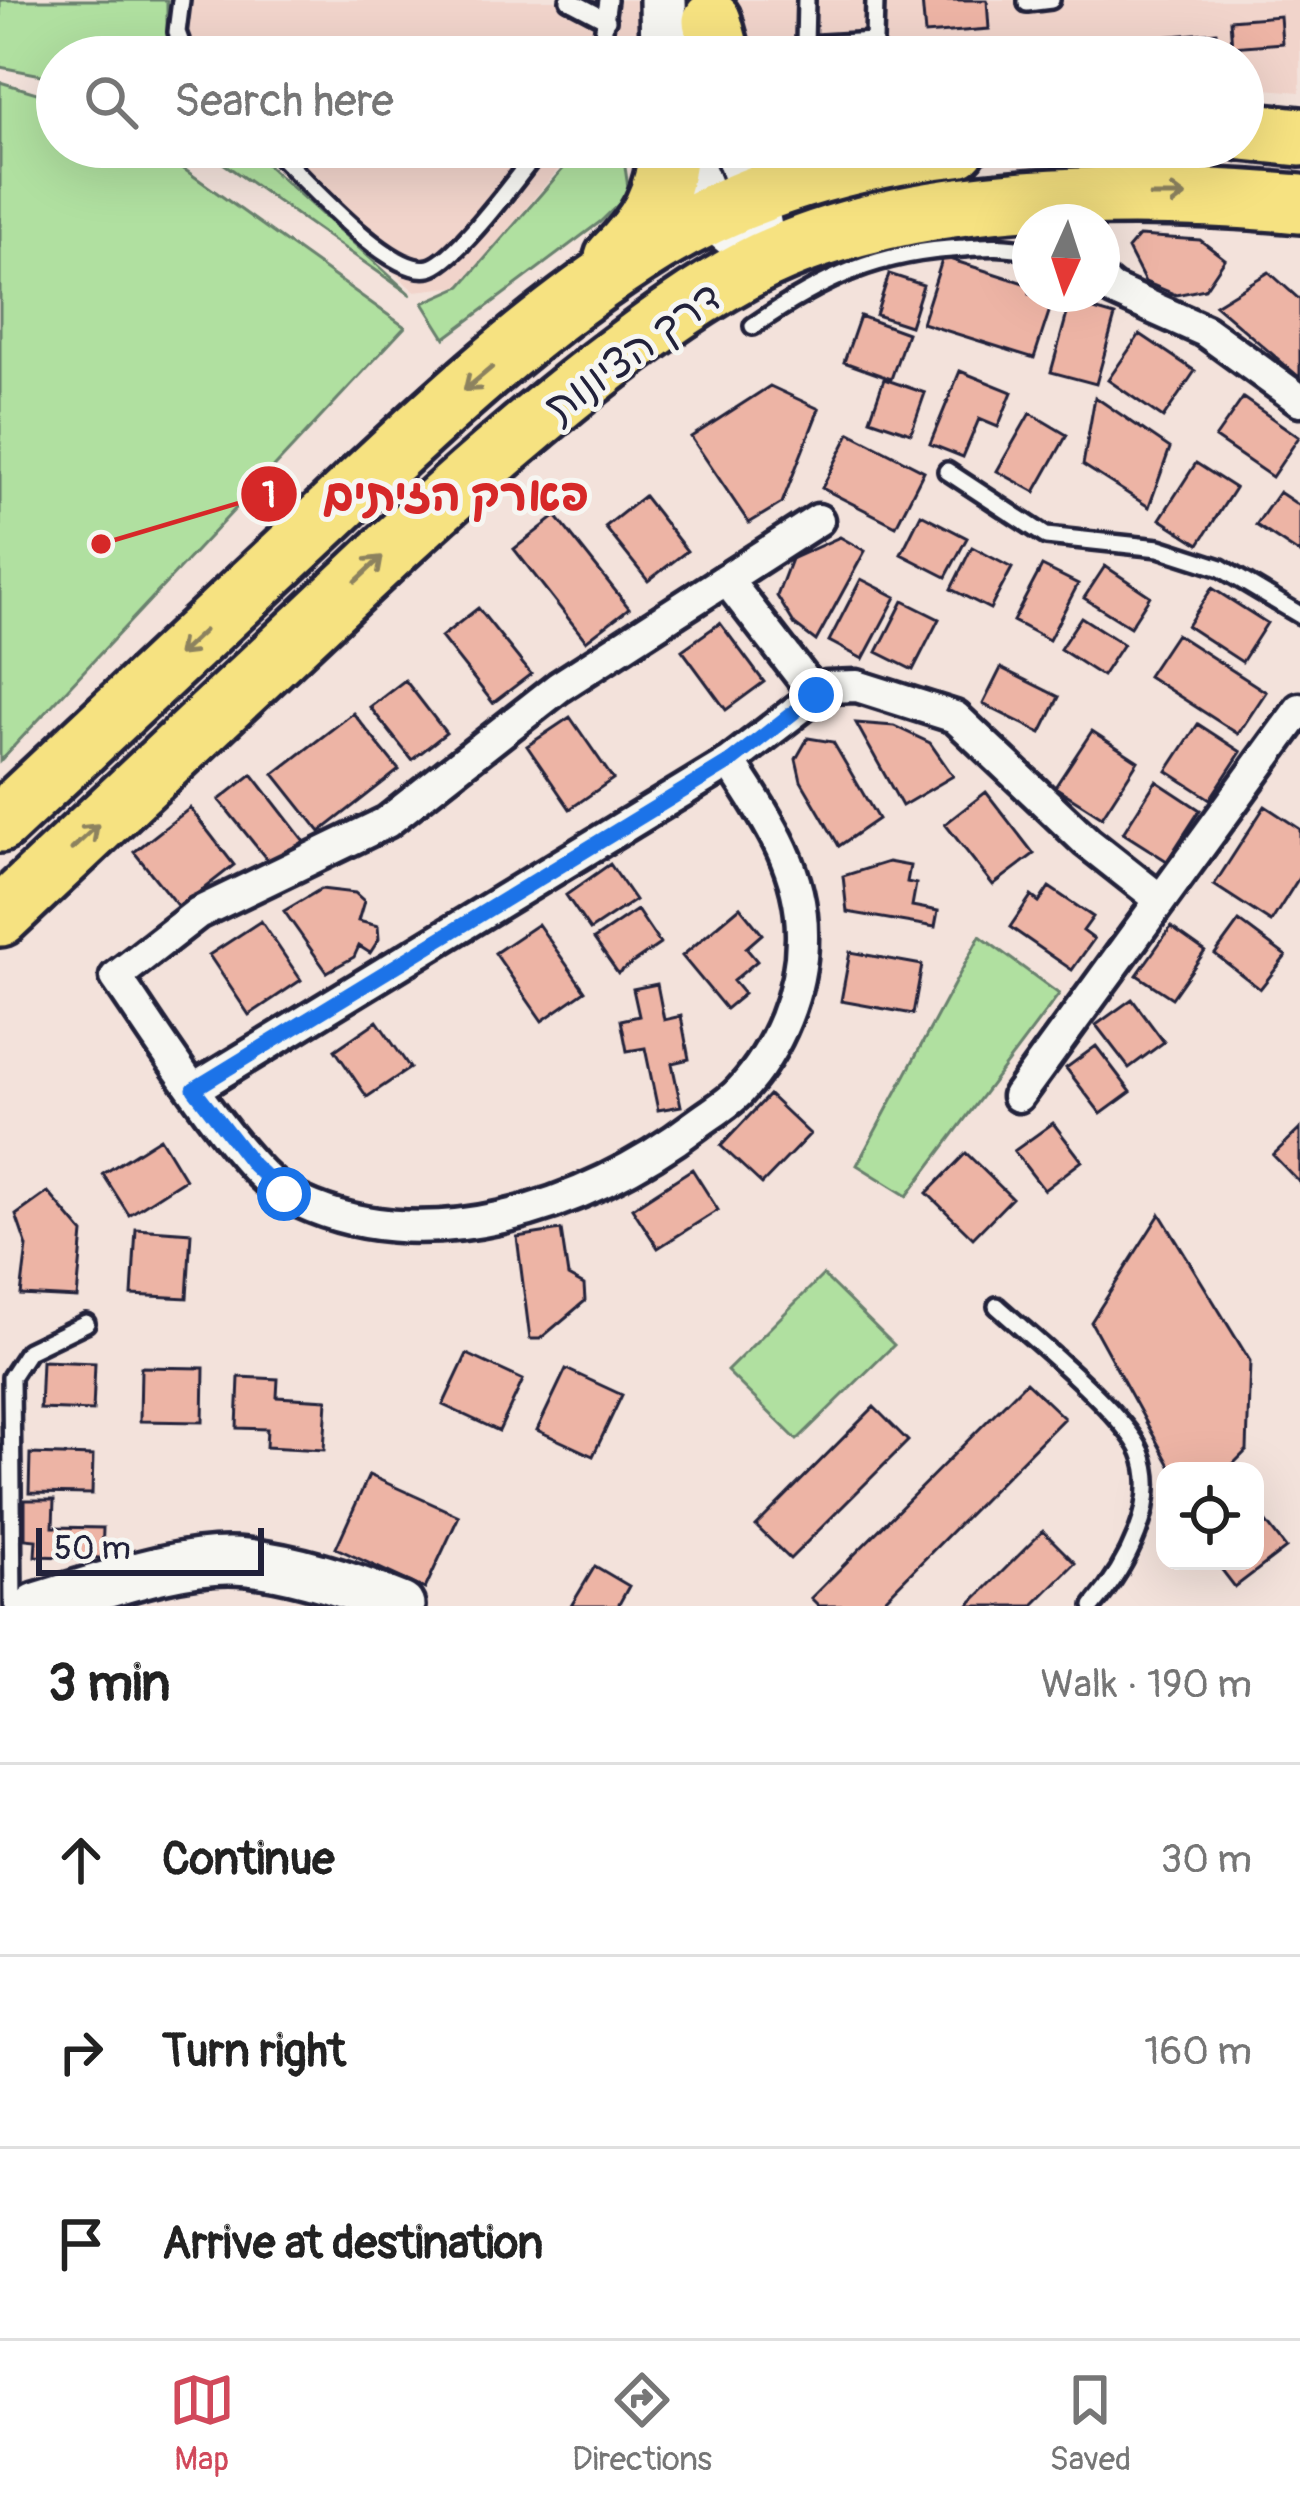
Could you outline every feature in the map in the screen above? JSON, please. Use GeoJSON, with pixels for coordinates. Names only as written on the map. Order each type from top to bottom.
{"type":"FeatureCollection","features":[{"type":"Feature","properties":{"kind":"highway"},"geometry":{"type":"LineString","coordinates":[[1264,133],[1300,137]]}},
{"type":"Feature","properties":{"kind":"highway"},"geometry":{"type":"LineString","coordinates":[[554,319],[639,233],[656,206],[667,168]]}},
{"type":"Feature","properties":{"kind":"highway","name":"דרך הציונות"},"geometry":{"type":"LineString","coordinates":[[0,823],[418,430],[554,319],[733,186],[826,168]]}},
{"type":"Feature","properties":{"kind":"highway","name":"דרך הציונות"},"geometry":{"type":"LineString","coordinates":[[1120,206],[1211,197],[1300,204]]}},
{"type":"Feature","properties":{"kind":"highway","name":"דרך הציונות"},"geometry":{"type":"LineString","coordinates":[[0,917],[463,481],[648,332],[765,260],[873,223],[970,206],[1012,208]]}},
{"type":"Feature","properties":{"kind":"street"},"geometry":{"type":"LineString","coordinates":[[733,186],[765,260]]}},
{"type":"Feature","properties":{"kind":"street"},"geometry":{"type":"LineString","coordinates":[[1120,290],[1205,332],[1300,400]]}},
{"type":"Feature","properties":{"kind":"street"},"geometry":{"type":"LineString","coordinates":[[730,762],[776,834],[796,881],[802,934],[798,985],[779,1033],[739,1092],[661,1151],[578,1193],[516,1213],[446,1226],[387,1227],[329,1215],[284,1194],[253,1165],[194,1089],[116,977],[198,913],[387,822],[559,688],[818,520]]}},
{"type":"Feature","properties":{"kind":"street"},"geometry":{"type":"LineString","coordinates":[[726,579],[816,695]]}},
{"type":"Feature","properties":{"kind":"street"},"geometry":{"type":"LineString","coordinates":[[194,1089],[730,762],[827,687],[857,686],[955,717],[1087,842],[1158,898]]}},
{"type":"Feature","properties":{"kind":"street"},"geometry":{"type":"LineString","coordinates":[[1018,1096],[1300,709]]}},
{"type":"Feature","properties":{"kind":"street"},"geometry":{"type":"LineString","coordinates":[[37,1606],[162,1569],[245,1562],[353,1597],[401,1606]]}},
{"type":"Feature","properties":{"kind":"lane"},"geometry":{"type":"LineString","coordinates":[[178,36],[181,0]]}},
{"type":"Feature","properties":{"kind":"lane"},"geometry":{"type":"LineString","coordinates":[[569,0],[607,20]]}},
{"type":"Feature","properties":{"kind":"lane"},"geometry":{"type":"LineString","coordinates":[[604,36],[608,0]]}},
{"type":"Feature","properties":{"kind":"lane"},"geometry":{"type":"LineString","coordinates":[[805,36],[806,0]]}},
{"type":"Feature","properties":{"kind":"lane"},"geometry":{"type":"LineString","coordinates":[[874,36],[875,0]]}},
{"type":"Feature","properties":{"kind":"lane"},"geometry":{"type":"LineString","coordinates":[[1027,0],[1051,0]]}},
{"type":"Feature","properties":{"kind":"lane"},"geometry":{"type":"LineString","coordinates":[[293,168],[385,255],[410,267],[430,268],[453,253],[524,168]]}},
{"type":"Feature","properties":{"kind":"lane"},"geometry":{"type":"LineString","coordinates":[[753,326],[807,289],[912,250],[1012,246]]}},
{"type":"Feature","properties":{"kind":"lane"},"geometry":{"type":"LineString","coordinates":[[947,471],[1046,536],[1159,548],[1221,568],[1300,615]]}},
{"type":"Feature","properties":{"kind":"lane"},"geometry":{"type":"LineString","coordinates":[[998,1306],[1112,1414],[1140,1451],[1148,1484],[1142,1521],[1093,1606]]}},
{"type":"Feature","properties":{"kind":"lane"},"geometry":{"type":"LineString","coordinates":[[13,1606],[11,1377],[28,1351],[86,1323]]}},
{"type":"Feature","properties":{"kind":"shaded area"},"geometry":{"type":"Polygon","coordinates":[[[186,0],[1300,0],[1300,92],[1264,89],[1264,36],[186,36],[186,0]]]}},
{"type":"Feature","properties":{"kind":"shaded area"},"geometry":{"type":"Polygon","coordinates":[[[281,168],[559,168],[461,286],[414,291],[281,168]]]}},
{"type":"Feature","properties":{"kind":"green space"},"geometry":{"type":"Polygon","coordinates":[[[0,0],[167,0],[168,36],[36,36],[36,74],[0,67],[0,0]]]}},
{"type":"Feature","properties":{"kind":"green space"},"geometry":{"type":"Polygon","coordinates":[[[0,82],[36,93],[36,168],[182,168],[405,327],[0,761],[0,82]]]}},
{"type":"Feature","properties":{"kind":"green space"},"geometry":{"type":"Polygon","coordinates":[[[230,168],[270,168],[411,295],[230,168]]]}},
{"type":"Feature","properties":{"kind":"green space"},"geometry":{"type":"Polygon","coordinates":[[[564,168],[625,168],[629,194],[600,222],[445,338],[423,303],[461,286],[564,168]]]}},
{"type":"Feature","properties":{"kind":"green space"},"geometry":{"type":"Polygon","coordinates":[[[980,936],[1059,994],[907,1196],[857,1165],[980,936]]]}},
{"type":"Feature","properties":{"kind":"green space"},"geometry":{"type":"Polygon","coordinates":[[[823,1275],[894,1345],[797,1440],[727,1371],[823,1275]]]}},
{"type":"Feature","properties":{"kind":"building"},"geometry":{"type":"Polygon","coordinates":[[[922,0],[987,0],[989,29],[925,34],[922,0]]]}},
{"type":"Feature","properties":{"kind":"building"},"geometry":{"type":"Polygon","coordinates":[[[1280,16],[1282,43],[1264,44],[1264,36],[1231,36],[1230,20],[1280,16]]]}},
{"type":"Feature","properties":{"kind":"building"},"geometry":{"type":"Polygon","coordinates":[[[1216,32],[1216,36],[1170,36],[1216,32]]]}},
{"type":"Feature","properties":{"kind":"building"},"geometry":{"type":"Polygon","coordinates":[[[1139,236],[1200,240],[1225,259],[1205,289],[1176,295],[1145,282],[1128,249],[1139,236]]]}},
{"type":"Feature","properties":{"kind":"building"},"geometry":{"type":"Polygon","coordinates":[[[943,257],[1012,279],[1012,312],[1049,312],[1034,358],[922,323],[943,257]]]}},
{"type":"Feature","properties":{"kind":"building"},"geometry":{"type":"Polygon","coordinates":[[[1269,272],[1300,300],[1300,378],[1215,305],[1269,272]]]}},
{"type":"Feature","properties":{"kind":"building"},"geometry":{"type":"Polygon","coordinates":[[[889,274],[923,285],[910,326],[876,315],[889,274]]]}},
{"type":"Feature","properties":{"kind":"building"},"geometry":{"type":"Polygon","coordinates":[[[1068,312],[1115,316],[1096,384],[1051,372],[1068,312]]]}},
{"type":"Feature","properties":{"kind":"building"},"geometry":{"type":"Polygon","coordinates":[[[860,316],[907,333],[891,379],[844,362],[860,316]]]}},
{"type":"Feature","properties":{"kind":"building"},"geometry":{"type":"Polygon","coordinates":[[[1140,334],[1195,371],[1163,418],[1108,380],[1140,334]]]}},
{"type":"Feature","properties":{"kind":"building"},"geometry":{"type":"Polygon","coordinates":[[[960,371],[1012,392],[998,427],[979,419],[963,457],[930,444],[960,371]]]}},
{"type":"Feature","properties":{"kind":"building"},"geometry":{"type":"Polygon","coordinates":[[[884,379],[925,393],[911,433],[870,419],[884,379]]]}},
{"type":"Feature","properties":{"kind":"building"},"geometry":{"type":"Polygon","coordinates":[[[770,386],[819,409],[782,503],[749,523],[691,437],[770,386]]]}},
{"type":"Feature","properties":{"kind":"building"},"geometry":{"type":"Polygon","coordinates":[[[1095,397],[1170,448],[1149,507],[1083,465],[1095,397]]]}},
{"type":"Feature","properties":{"kind":"building"},"geometry":{"type":"Polygon","coordinates":[[[1243,398],[1299,437],[1272,477],[1215,438],[1243,398]]]}},
{"type":"Feature","properties":{"kind":"building"},"geometry":{"type":"Polygon","coordinates":[[[1030,413],[1067,435],[1035,492],[997,471],[1030,413]]]}},
{"type":"Feature","properties":{"kind":"building"},"geometry":{"type":"Polygon","coordinates":[[[850,433],[924,471],[896,526],[822,488],[850,433]]]}},
{"type":"Feature","properties":{"kind":"building"},"geometry":{"type":"Polygon","coordinates":[[[1196,463],[1235,488],[1199,544],[1160,519],[1196,463]]]}},
{"type":"Feature","properties":{"kind":"building"},"geometry":{"type":"Polygon","coordinates":[[[1279,492],[1300,506],[1300,554],[1256,525],[1279,492]]]}},
{"type":"Feature","properties":{"kind":"building"},"geometry":{"type":"Polygon","coordinates":[[[644,496],[687,551],[648,581],[605,527],[644,496]]]}},
{"type":"Feature","properties":{"kind":"building"},"geometry":{"type":"Polygon","coordinates":[[[921,514],[967,538],[946,577],[901,554],[921,514]]]}},
{"type":"Feature","properties":{"kind":"building"},"geometry":{"type":"Polygon","coordinates":[[[556,516],[629,608],[586,641],[514,549],[556,516]]]}},
{"type":"Feature","properties":{"kind":"building"},"geometry":{"type":"Polygon","coordinates":[[[840,537],[865,551],[816,641],[795,625],[777,596],[791,559],[840,537]]]}},
{"type":"Feature","properties":{"kind":"building"},"geometry":{"type":"Polygon","coordinates":[[[972,547],[1012,568],[990,609],[951,589],[972,547]]]}},
{"type":"Feature","properties":{"kind":"building"},"geometry":{"type":"Polygon","coordinates":[[[1042,566],[1078,584],[1049,640],[1013,621],[1042,566]]]}},
{"type":"Feature","properties":{"kind":"building"},"geometry":{"type":"Polygon","coordinates":[[[1105,566],[1150,596],[1130,627],[1084,598],[1105,566]]]}},
{"type":"Feature","properties":{"kind":"building"},"geometry":{"type":"Polygon","coordinates":[[[861,579],[896,597],[863,659],[829,641],[861,579]]]}},
{"type":"Feature","properties":{"kind":"building"},"geometry":{"type":"Polygon","coordinates":[[[1212,588],[1267,623],[1242,662],[1187,626],[1212,588]]]}},
{"type":"Feature","properties":{"kind":"building"},"geometry":{"type":"Polygon","coordinates":[[[903,601],[939,619],[913,670],[877,652],[903,601]]]}},
{"type":"Feature","properties":{"kind":"building"},"geometry":{"type":"Polygon","coordinates":[[[478,608],[531,674],[493,703],[441,637],[478,608]]]}},
{"type":"Feature","properties":{"kind":"building"},"geometry":{"type":"Polygon","coordinates":[[[1081,617],[1123,644],[1102,676],[1060,649],[1081,617]]]}},
{"type":"Feature","properties":{"kind":"building"},"geometry":{"type":"Polygon","coordinates":[[[720,623],[764,682],[726,710],[682,650],[720,623]]]}},
{"type":"Feature","properties":{"kind":"building"},"geometry":{"type":"Polygon","coordinates":[[[1176,634],[1266,692],[1238,734],[1148,676],[1176,634]]]}},
{"type":"Feature","properties":{"kind":"building"},"geometry":{"type":"Polygon","coordinates":[[[1001,668],[1059,697],[1041,733],[983,704],[1001,668]]]}},
{"type":"Feature","properties":{"kind":"building"},"geometry":{"type":"Polygon","coordinates":[[[405,680],[446,733],[412,760],[370,707],[405,680]]]}},
{"type":"Feature","properties":{"kind":"building"},"geometry":{"type":"Polygon","coordinates":[[[353,713],[399,770],[320,832],[274,774],[353,713]]]}},
{"type":"Feature","properties":{"kind":"building"},"geometry":{"type":"Polygon","coordinates":[[[570,717],[613,779],[570,809],[527,746],[570,717]]]}},
{"type":"Feature","properties":{"kind":"building"},"geometry":{"type":"Polygon","coordinates":[[[856,723],[894,726],[930,743],[953,776],[902,806],[856,723]]]}},
{"type":"Feature","properties":{"kind":"building"},"geometry":{"type":"Polygon","coordinates":[[[1198,724],[1241,752],[1210,799],[1167,771],[1198,724]]]}},
{"type":"Feature","properties":{"kind":"building"},"geometry":{"type":"Polygon","coordinates":[[[1092,731],[1138,761],[1102,817],[1055,787],[1092,731]]]}},
{"type":"Feature","properties":{"kind":"building"},"geometry":{"type":"Polygon","coordinates":[[[808,738],[833,742],[878,819],[839,846],[801,781],[796,759],[808,738]]]}},
{"type":"Feature","properties":{"kind":"building"},"geometry":{"type":"Polygon","coordinates":[[[252,774],[304,841],[272,866],[219,800],[252,774]]]}},
{"type":"Feature","properties":{"kind":"building"},"geometry":{"type":"Polygon","coordinates":[[[1156,781],[1200,810],[1167,861],[1123,833],[1156,781]]]}},
{"type":"Feature","properties":{"kind":"building"},"geometry":{"type":"Polygon","coordinates":[[[986,792],[1034,854],[993,885],[945,824],[986,792]]]}},
{"type":"Feature","properties":{"kind":"building"},"geometry":{"type":"Polygon","coordinates":[[[1265,806],[1300,829],[1300,876],[1271,922],[1214,885],[1265,806]]]}},
{"type":"Feature","properties":{"kind":"building"},"geometry":{"type":"Polygon","coordinates":[[[190,808],[234,865],[179,908],[134,852],[190,808]]]}},
{"type":"Feature","properties":{"kind":"building"},"geometry":{"type":"Polygon","coordinates":[[[888,862],[910,866],[907,882],[916,884],[912,906],[938,911],[935,927],[847,912],[843,876],[888,862]]]}},
{"type":"Feature","properties":{"kind":"building"},"geometry":{"type":"Polygon","coordinates":[[[610,864],[635,900],[590,930],[566,895],[610,864]]]}},
{"type":"Feature","properties":{"kind":"building"},"geometry":{"type":"Polygon","coordinates":[[[1049,887],[1093,917],[1083,931],[1094,939],[1072,970],[1010,927],[1031,896],[1039,902],[1049,887]]]}},
{"type":"Feature","properties":{"kind":"building"},"geometry":{"type":"Polygon","coordinates":[[[321,889],[355,893],[364,901],[358,921],[378,926],[379,939],[370,953],[359,946],[354,957],[327,972],[284,911],[321,889]]]}},
{"type":"Feature","properties":{"kind":"building"},"geometry":{"type":"Polygon","coordinates":[[[740,907],[762,934],[746,948],[757,961],[733,981],[744,994],[726,1009],[682,956],[740,907]]]}},
{"type":"Feature","properties":{"kind":"building"},"geometry":{"type":"Polygon","coordinates":[[[637,910],[660,944],[618,973],[594,939],[637,910]]]}},
{"type":"Feature","properties":{"kind":"building"},"geometry":{"type":"Polygon","coordinates":[[[261,921],[301,980],[249,1015],[209,955],[261,921]]]}},
{"type":"Feature","properties":{"kind":"building"},"geometry":{"type":"Polygon","coordinates":[[[1239,921],[1286,956],[1260,989],[1215,954],[1239,921]]]}},
{"type":"Feature","properties":{"kind":"building"},"geometry":{"type":"Polygon","coordinates":[[[538,924],[585,991],[542,1021],[495,953],[538,924]]]}},
{"type":"Feature","properties":{"kind":"building"},"geometry":{"type":"Polygon","coordinates":[[[1171,927],[1205,951],[1172,998],[1137,975],[1171,927]]]}},
{"type":"Feature","properties":{"kind":"building"},"geometry":{"type":"Polygon","coordinates":[[[850,952],[922,965],[913,1014],[841,1001],[850,952]]]}},
{"type":"Feature","properties":{"kind":"building"},"geometry":{"type":"Polygon","coordinates":[[[657,984],[664,1020],[681,1016],[689,1059],[672,1063],[681,1106],[658,1110],[645,1048],[627,1051],[621,1020],[639,1016],[633,989],[657,984]]]}},
{"type":"Feature","properties":{"kind":"building"},"geometry":{"type":"Polygon","coordinates":[[[1132,999],[1164,1042],[1129,1068],[1096,1025],[1132,999]]]}},
{"type":"Feature","properties":{"kind":"building"},"geometry":{"type":"Polygon","coordinates":[[[377,1021],[410,1068],[367,1097],[335,1050],[377,1021]]]}},
{"type":"Feature","properties":{"kind":"building"},"geometry":{"type":"Polygon","coordinates":[[[1096,1046],[1131,1092],[1101,1114],[1066,1068],[1096,1046]]]}},
{"type":"Feature","properties":{"kind":"building"},"geometry":{"type":"Polygon","coordinates":[[[769,1095],[810,1134],[762,1184],[721,1146],[769,1095]]]}},
{"type":"Feature","properties":{"kind":"building"},"geometry":{"type":"Polygon","coordinates":[[[1053,1123],[1082,1161],[1044,1190],[1014,1151],[1053,1123]]]}},
{"type":"Feature","properties":{"kind":"building"},"geometry":{"type":"Polygon","coordinates":[[[1300,1129],[1300,1183],[1273,1155],[1300,1129]]]}},
{"type":"Feature","properties":{"kind":"building"},"geometry":{"type":"Polygon","coordinates":[[[160,1138],[185,1179],[129,1215],[103,1174],[160,1138]]]}},
{"type":"Feature","properties":{"kind":"building"},"geometry":{"type":"Polygon","coordinates":[[[966,1153],[1012,1198],[973,1238],[927,1193],[966,1153]]]}},
{"type":"Feature","properties":{"kind":"building"},"geometry":{"type":"Polygon","coordinates":[[[692,1169],[718,1210],[658,1248],[632,1208],[692,1169]]]}},
{"type":"Feature","properties":{"kind":"building"},"geometry":{"type":"Polygon","coordinates":[[[48,1192],[83,1233],[77,1298],[21,1295],[27,1247],[16,1215],[48,1192]]]}},
{"type":"Feature","properties":{"kind":"building"},"geometry":{"type":"Polygon","coordinates":[[[1160,1214],[1250,1361],[1247,1450],[1235,1462],[1168,1462],[1091,1322],[1160,1214]]]}},
{"type":"Feature","properties":{"kind":"building"},"geometry":{"type":"Polygon","coordinates":[[[136,1229],[191,1233],[187,1298],[132,1295],[136,1229]]]}},
{"type":"Feature","properties":{"kind":"building"},"geometry":{"type":"Polygon","coordinates":[[[561,1230],[568,1276],[584,1285],[585,1301],[540,1339],[530,1339],[517,1237],[561,1230]]]}},
{"type":"Feature","properties":{"kind":"building"},"geometry":{"type":"Polygon","coordinates":[[[467,1354],[523,1380],[499,1431],[443,1405],[467,1354]]]}},
{"type":"Feature","properties":{"kind":"building"},"geometry":{"type":"Polygon","coordinates":[[[42,1361],[95,1363],[93,1411],[40,1409],[42,1361]]]}},
{"type":"Feature","properties":{"kind":"building"},"geometry":{"type":"Polygon","coordinates":[[[141,1367],[204,1368],[203,1422],[140,1421],[141,1367]]]}},
{"type":"Feature","properties":{"kind":"building"},"geometry":{"type":"Polygon","coordinates":[[[566,1369],[622,1395],[593,1456],[537,1430],[566,1369]]]}},
{"type":"Feature","properties":{"kind":"building"},"geometry":{"type":"Polygon","coordinates":[[[239,1377],[278,1379],[277,1397],[327,1400],[324,1450],[266,1447],[267,1429],[237,1428],[239,1377]]]}},
{"type":"Feature","properties":{"kind":"building"},"geometry":{"type":"Polygon","coordinates":[[[1026,1382],[1064,1418],[878,1606],[819,1606],[811,1598],[1026,1382]]]}},
{"type":"Feature","properties":{"kind":"building"},"geometry":{"type":"Polygon","coordinates":[[[874,1407],[908,1441],[790,1559],[756,1526],[874,1407]]]}},
{"type":"Feature","properties":{"kind":"building"},"geometry":{"type":"Polygon","coordinates":[[[30,1454],[93,1456],[92,1494],[29,1493],[30,1454]]]}},
{"type":"Feature","properties":{"kind":"building"},"geometry":{"type":"Polygon","coordinates":[[[369,1475],[459,1516],[425,1589],[336,1548],[369,1475]]]}},
{"type":"Feature","properties":{"kind":"building"},"geometry":{"type":"Polygon","coordinates":[[[25,1500],[54,1500],[53,1527],[103,1528],[102,1558],[35,1556],[36,1540],[25,1539],[25,1500]]]}},
{"type":"Feature","properties":{"kind":"building"},"geometry":{"type":"Polygon","coordinates":[[[1264,1520],[1286,1548],[1264,1565],[1264,1520]]]}},
{"type":"Feature","properties":{"kind":"building"},"geometry":{"type":"Polygon","coordinates":[[[1043,1531],[1075,1563],[1032,1606],[968,1606],[1043,1531]]]}},
{"type":"Feature","properties":{"kind":"building"},"geometry":{"type":"Polygon","coordinates":[[[595,1566],[629,1586],[618,1606],[571,1606],[595,1566]]]}},
{"type":"Feature","properties":{"kind":"building"},"geometry":{"type":"Polygon","coordinates":[[[1222,1570],[1257,1570],[1235,1587],[1222,1570]]]}},
{"type":"Feature","properties":{"kind":"place","name":"פארק הזיתים"},"geometry":{"type":"Point","coordinates":[101,544]}},
{"type":"Feature","properties":{"kind":"route"},"geometry":{"type":"LineString","coordinates":[[284,1194],[253,1165],[194,1089],[730,762],[816,695]]}}]}
